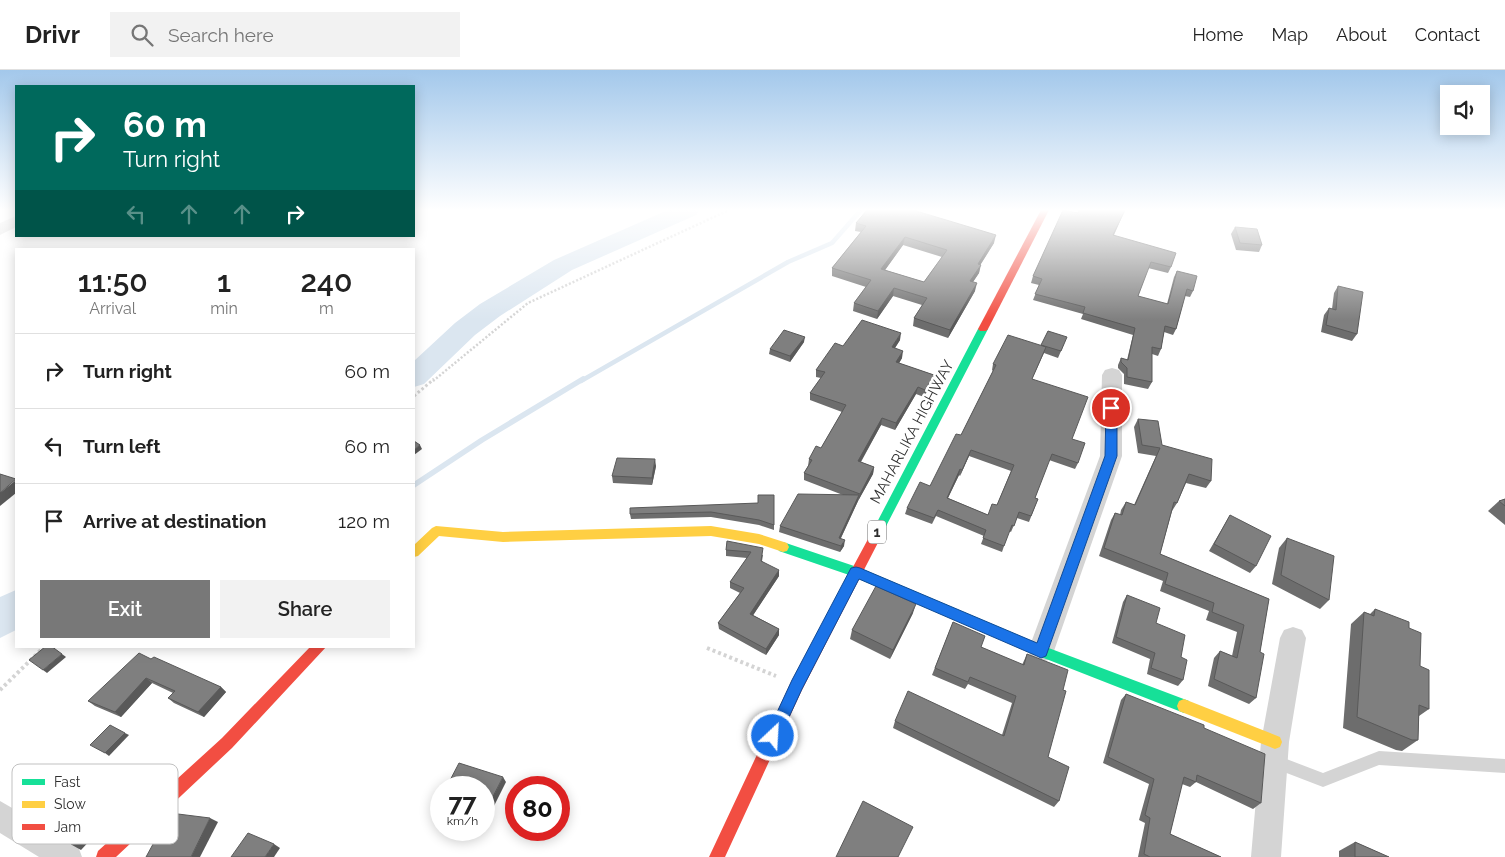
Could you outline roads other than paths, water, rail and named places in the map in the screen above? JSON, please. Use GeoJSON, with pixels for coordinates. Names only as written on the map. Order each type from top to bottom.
{"type":"FeatureCollection","features":[{"type":"Feature","properties":{"kind":"main road","name":"MAHARLIKA HIGHWAY"},"geometry":{"type":"LineString","coordinates":[[716,857],[797,685],[1026,247]]}},
{"type":"Feature","properties":{"kind":"main road"},"geometry":{"type":"LineString","coordinates":[[415,551],[436,531],[503,537],[711,531],[759,539],[856,572],[1275,752]]}},
{"type":"Feature","properties":{"kind":"main road"},"geometry":{"type":"LineString","coordinates":[[178,788],[227,743],[318,648]]}},
{"type":"Feature","properties":{"kind":"main road"},"geometry":{"type":"LineString","coordinates":[[104,857],[118,844]]}},
{"type":"Feature","properties":{"kind":"street"},"geometry":{"type":"LineString","coordinates":[[1041,651],[1111,456],[1112,375]]}},
{"type":"Feature","properties":{"kind":"street"},"geometry":{"type":"LineString","coordinates":[[1266,857],[1275,752],[1293,638]]}},
{"type":"Feature","properties":{"kind":"street"},"geometry":{"type":"LineString","coordinates":[[0,816],[12,823]]}},
{"type":"Feature","properties":{"kind":"street"},"geometry":{"type":"LineString","coordinates":[[46,844],[67,857]]}},
{"type":"Feature","properties":{"kind":"lane"},"geometry":{"type":"LineString","coordinates":[[1275,752],[1323,780],[1379,758],[1505,766]]}},
{"type":"Feature","properties":{"kind":"waterway"},"geometry":{"type":"LineString","coordinates":[[415,376],[465,329],[490,310],[563,265],[605,247]]}},
{"type":"Feature","properties":{"kind":"waterway"},"geometry":{"type":"LineString","coordinates":[[581,381],[788,262],[823,247]]}},
{"type":"Feature","properties":{"kind":"waterway"},"geometry":{"type":"LineString","coordinates":[[415,484],[482,440],[583,379]]}},
{"type":"Feature","properties":{"kind":"waterway"},"geometry":{"type":"LineString","coordinates":[[0,621],[15,607]]}}]}
